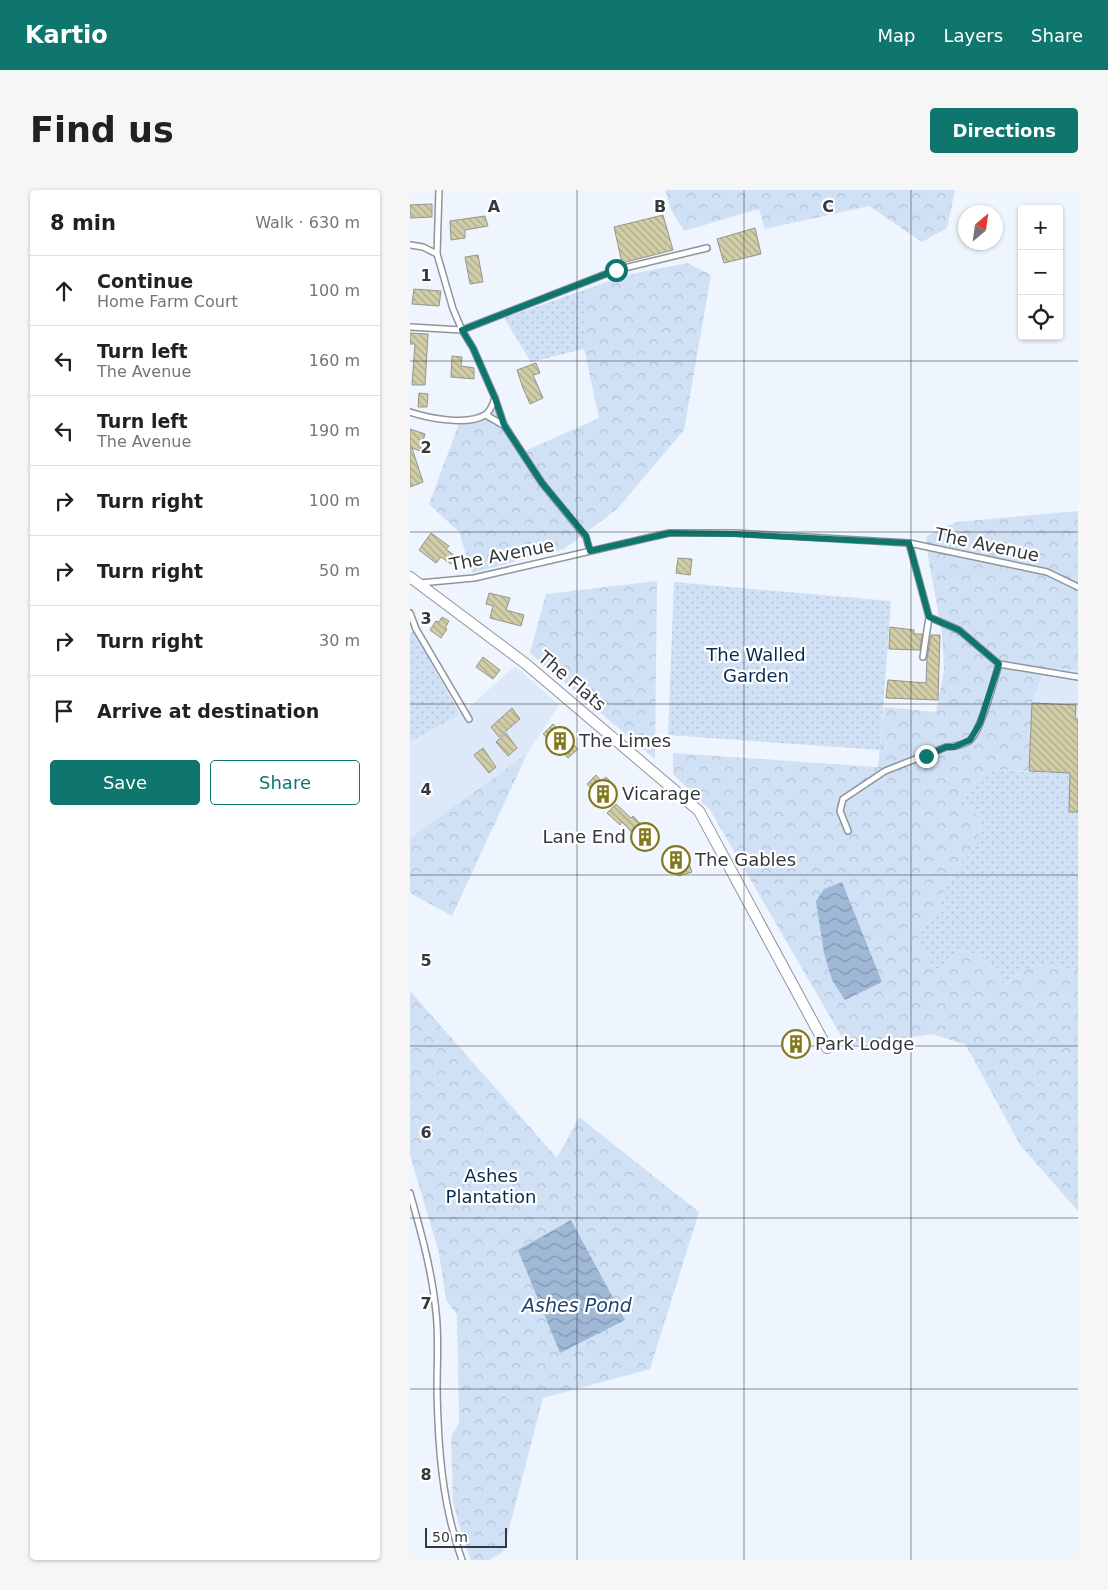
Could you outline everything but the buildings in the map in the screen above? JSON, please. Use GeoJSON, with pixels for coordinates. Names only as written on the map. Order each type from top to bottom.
{"type":"FeatureCollection","features":[{"type":"Feature","properties":{"kind":"street","name":"The Flats"},"geometry":{"type":"LineString","coordinates":[[413,579],[526,664],[699,811],[827,1048]]}},
{"type":"Feature","properties":{"kind":"lane","name":"The Avenue"},"geometry":{"type":"LineString","coordinates":[[438,190],[437,254],[453,309],[495,398],[504,425],[542,483],[586,536],[590,551]]}},
{"type":"Feature","properties":{"kind":"lane"},"geometry":{"type":"LineString","coordinates":[[410,245],[423,247],[437,254]]}},
{"type":"Feature","properties":{"kind":"lane"},"geometry":{"type":"LineString","coordinates":[[410,326],[462,330],[616,270],[707,248]]}},
{"type":"Feature","properties":{"kind":"lane"},"geometry":{"type":"LineString","coordinates":[[486,415],[495,398]]}},
{"type":"Feature","properties":{"kind":"lane"},"geometry":{"type":"LineString","coordinates":[[410,412],[423,416],[464,420],[486,415],[504,425]]}},
{"type":"Feature","properties":{"kind":"lane","name":"The Avenue"},"geometry":{"type":"LineString","coordinates":[[413,579],[474,578],[670,533],[735,534],[909,543],[1047,572],[1078,588]]}},
{"type":"Feature","properties":{"kind":"lane"},"geometry":{"type":"LineString","coordinates":[[909,543],[929,617],[923,657]]}},
{"type":"Feature","properties":{"kind":"lane"},"geometry":{"type":"LineString","coordinates":[[410,613],[416,629],[469,718]]}},
{"type":"Feature","properties":{"kind":"lane"},"geometry":{"type":"LineString","coordinates":[[929,617],[959,630],[999,664],[1078,678]]}},
{"type":"Feature","properties":{"kind":"lane"},"geometry":{"type":"LineString","coordinates":[[848,832],[840,811],[843,799],[885,771],[900,764],[970,740],[980,723],[999,664]]}},
{"type":"Feature","properties":{"kind":"lane"},"geometry":{"type":"LineString","coordinates":[[410,1193],[425,1246],[436,1313],[438,1420],[444,1487],[452,1532],[462,1560]]}},
{"type":"Feature","properties":{"kind":"shaded area"},"geometry":{"type":"Polygon","coordinates":[[[515,666],[559,705],[527,754],[410,838],[410,742],[465,711],[515,666]]]}},
{"type":"Feature","properties":{"kind":"shaded area"},"geometry":{"type":"Polygon","coordinates":[[[1045,668],[1078,670],[1078,812],[1069,812],[1065,773],[1029,771],[1032,703],[1045,668]]]}},
{"type":"Feature","properties":{"kind":"green space"},"geometry":{"type":"Polygon","coordinates":[[[665,190],[955,190],[947,228],[922,242],[869,206],[765,229],[759,209],[684,231],[671,210],[665,190]]]}},
{"type":"Feature","properties":{"kind":"green space"},"geometry":{"type":"Polygon","coordinates":[[[687,263],[711,275],[684,430],[617,509],[564,549],[472,573],[459,532],[429,504],[461,418],[499,407],[525,451],[599,418],[584,349],[584,290],[622,276],[687,263]]]}},
{"type":"Feature","properties":{"kind":"green space"},"geometry":{"type":"Polygon","coordinates":[[[584,290],[584,349],[531,362],[504,318],[584,290]]]}},
{"type":"Feature","properties":{"kind":"green space"},"geometry":{"type":"Polygon","coordinates":[[[1078,511],[1078,670],[1045,668],[1032,703],[1029,771],[987,770],[967,791],[964,801],[979,819],[979,835],[971,852],[949,880],[939,906],[929,922],[916,937],[936,972],[962,950],[976,955],[986,962],[1003,984],[1034,965],[1078,969],[1078,1211],[1020,1145],[966,1045],[932,1034],[847,1046],[710,810],[673,774],[673,753],[878,767],[884,707],[936,712],[944,670],[942,633],[926,536],[956,522],[1078,511]]]}},
{"type":"Feature","properties":{"kind":"green space"},"geometry":{"type":"Polygon","coordinates":[[[657,581],[655,759],[530,653],[546,594],[657,581]]]}},
{"type":"Feature","properties":{"kind":"green space","name":"The Walled Garden"},"geometry":{"type":"Polygon","coordinates":[[[674,582],[891,601],[880,750],[668,735],[674,582]]]}},
{"type":"Feature","properties":{"kind":"green space"},"geometry":{"type":"Polygon","coordinates":[[[413,631],[460,714],[410,742],[410,634],[413,631]]]}},
{"type":"Feature","properties":{"kind":"green space"},"geometry":{"type":"Polygon","coordinates":[[[527,754],[452,916],[410,893],[410,838],[527,754]]]}},
{"type":"Feature","properties":{"kind":"green space"},"geometry":{"type":"Polygon","coordinates":[[[1071,764],[1069,811],[1078,812],[1078,969],[1034,965],[1003,984],[986,962],[970,952],[962,950],[936,972],[915,937],[934,914],[949,880],[971,852],[979,835],[979,819],[964,801],[967,791],[987,770],[1064,773],[1071,764]]]}},
{"type":"Feature","properties":{"kind":"green space","name":"Ashes Plantation"},"geometry":{"type":"Polygon","coordinates":[[[410,991],[557,1158],[579,1117],[699,1212],[650,1369],[543,1398],[503,1552],[489,1560],[471,1560],[453,1502],[451,1437],[459,1423],[457,1315],[446,1300],[439,1253],[410,1155],[410,991]]]}},
{"type":"Feature","properties":{"kind":"water"},"geometry":{"type":"Polygon","coordinates":[[[842,882],[882,982],[845,1000],[832,980],[824,953],[816,901],[824,889],[842,882]]]}},
{"type":"Feature","properties":{"kind":"water","name":"Ashes Pond"},"geometry":{"type":"Polygon","coordinates":[[[571,1220],[625,1320],[560,1353],[518,1250],[571,1220]]]}},
{"type":"Feature","properties":{"kind":"place","name":"The Limes"},"geometry":{"type":"Point","coordinates":[560,741]}},
{"type":"Feature","properties":{"kind":"place","name":"Vicarage"},"geometry":{"type":"Point","coordinates":[603,794]}},
{"type":"Feature","properties":{"kind":"place","name":"Lane End"},"geometry":{"type":"Point","coordinates":[645,837]}},
{"type":"Feature","properties":{"kind":"place","name":"The Gables"},"geometry":{"type":"Point","coordinates":[676,860]}},
{"type":"Feature","properties":{"kind":"place","name":"Park Lodge"},"geometry":{"type":"Point","coordinates":[796,1044]}},
{"type":"Feature","properties":{"kind":"route"},"geometry":{"type":"LineString","coordinates":[[616,270],[462,330],[473,348],[495,398],[504,425],[542,483],[586,536],[590,551],[670,533],[735,534],[909,543],[929,617],[959,630],[999,664],[980,723],[970,740],[954,747],[946,747],[926,756]]}}]}
